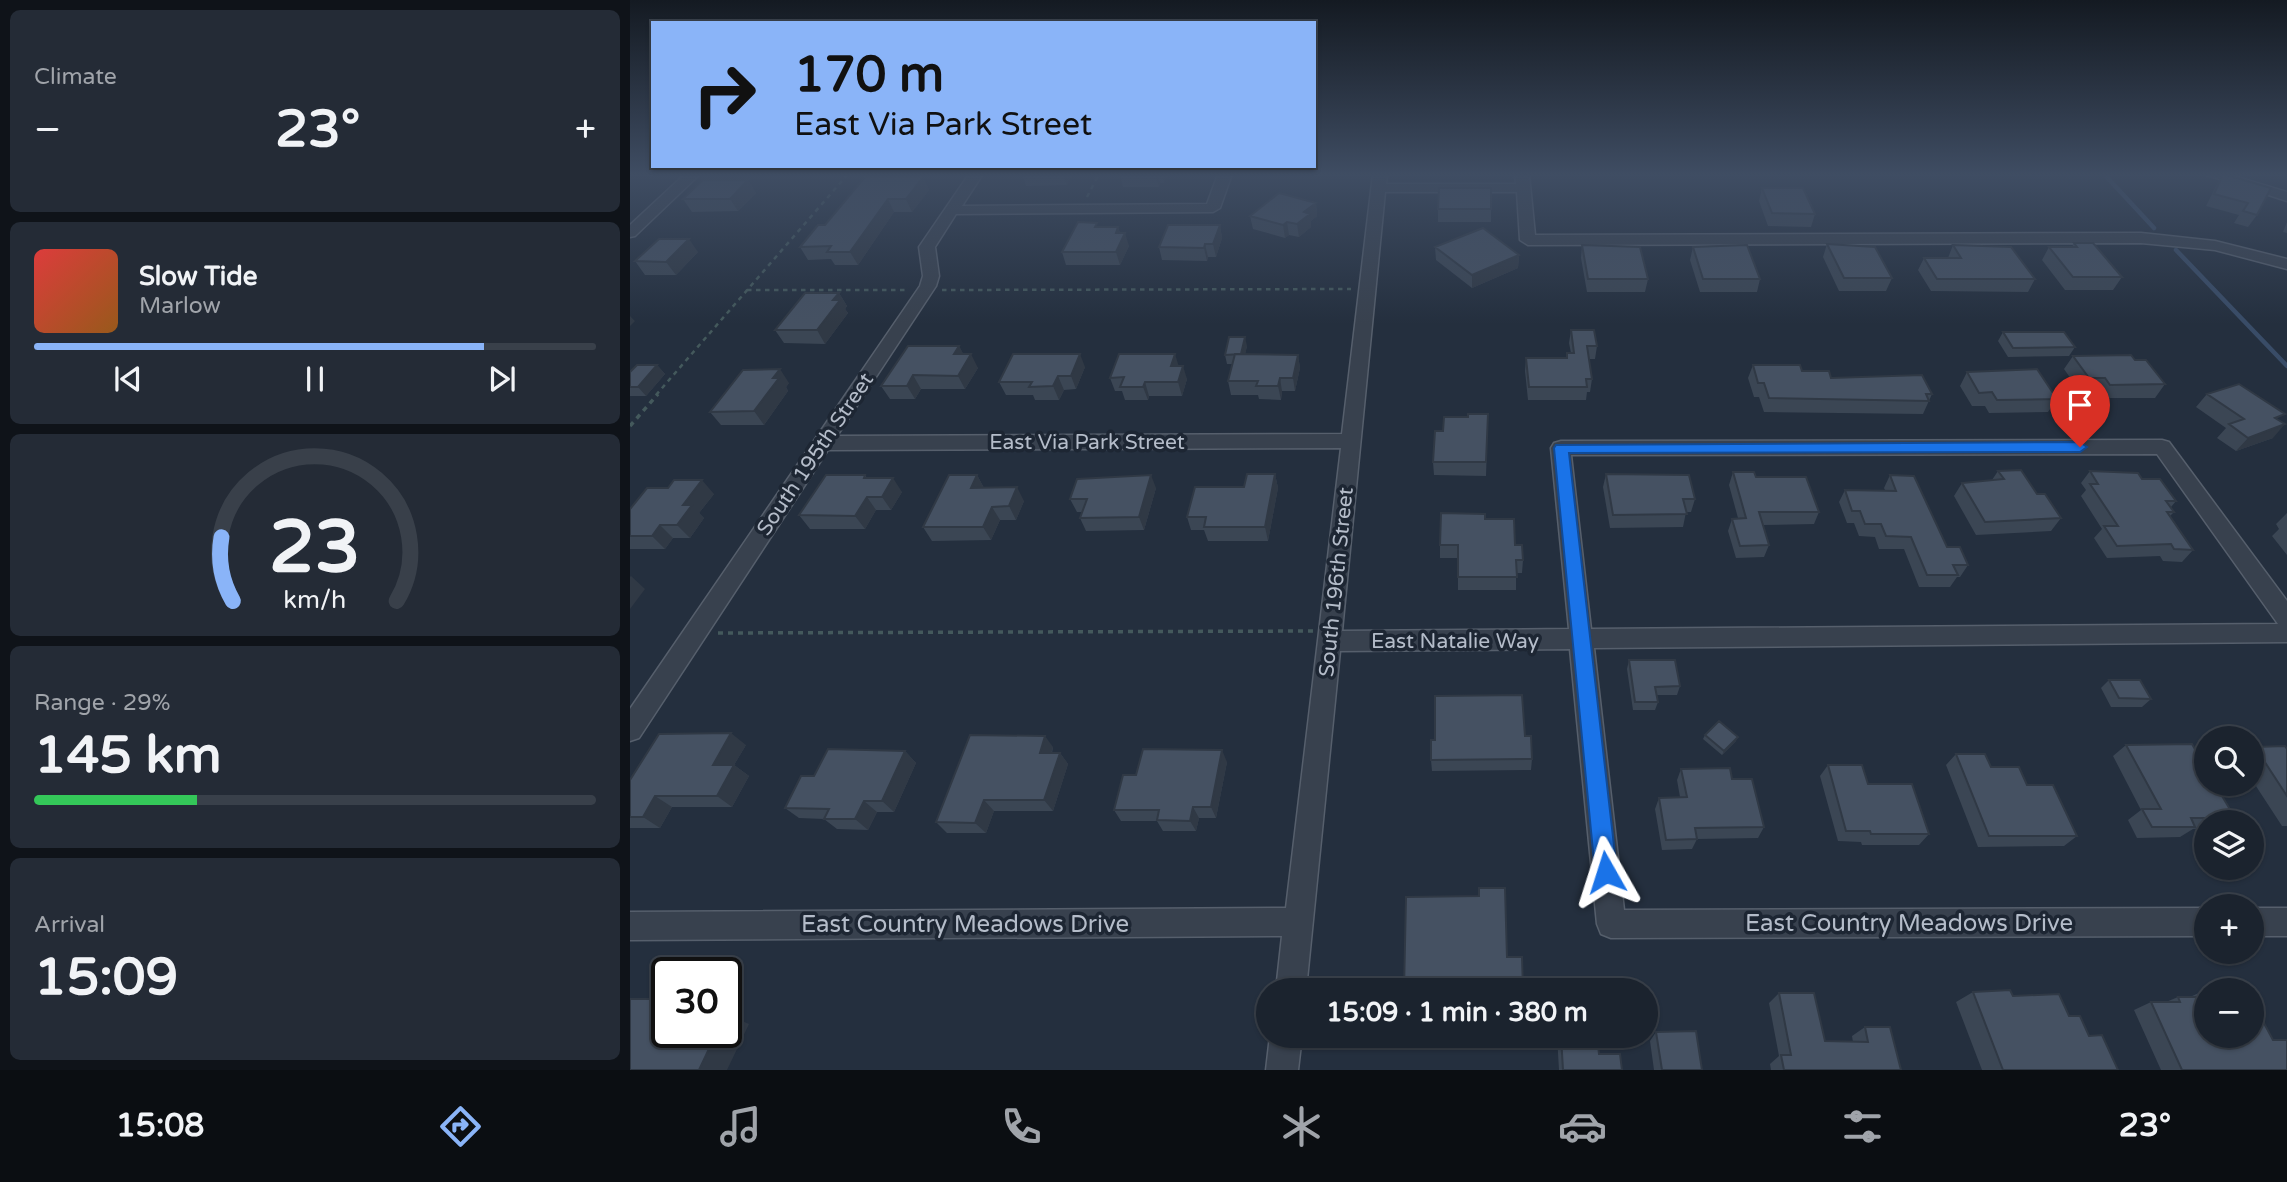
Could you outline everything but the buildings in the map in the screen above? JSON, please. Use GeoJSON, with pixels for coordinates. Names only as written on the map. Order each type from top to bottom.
{"type":"FeatureCollection","features":[{"type":"Feature","properties":{"kind":"street"},"geometry":{"type":"LineString","coordinates":[[925,290],[932,279],[932,271],[925,255],[927,247],[942,224]]}},
{"type":"Feature","properties":{"kind":"street","name":"South 196th Street"},"geometry":{"type":"LineString","coordinates":[[1293,978],[1375,224]]}},
{"type":"Feature","properties":{"kind":"street"},"geometry":{"type":"LineString","coordinates":[[1527,224],[1528,240],[2141,237],[2184,240],[2228,248],[2287,264]]}},
{"type":"Feature","properties":{"kind":"street","name":"South 195th Street"},"geometry":{"type":"LineString","coordinates":[[630,730],[925,290]]}},
{"type":"Feature","properties":{"kind":"street","name":"East Via Park Street"},"geometry":{"type":"LineString","coordinates":[[822,443],[1351,441]]}},
{"type":"Feature","properties":{"kind":"street"},"geometry":{"type":"LineString","coordinates":[[1581,640],[1561,448],[2162,447],[2287,618]]}},
{"type":"Feature","properties":{"kind":"street","name":"East Natalie Way"},"geometry":{"type":"LineString","coordinates":[[1330,636],[1581,640],[2287,633]]}},
{"type":"Feature","properties":{"kind":"street","name":"East Country Meadows Drive"},"geometry":{"type":"LineString","coordinates":[[1581,640],[1611,924],[2194,922]]}},
{"type":"Feature","properties":{"kind":"street","name":"East Country Meadows Drive"},"geometry":{"type":"LineString","coordinates":[[630,926],[1300,922]]}},
{"type":"Feature","properties":{"kind":"street"},"geometry":{"type":"LineString","coordinates":[[2264,922],[2287,922]]}},
{"type":"Feature","properties":{"kind":"street"},"geometry":{"type":"LineString","coordinates":[[1282,1070],[1285,1048]]}},
{"type":"Feature","properties":{"kind":"path"},"geometry":{"type":"LineString","coordinates":[[630,426],[805,224]]}},
{"type":"Feature","properties":{"kind":"path"},"geometry":{"type":"LineString","coordinates":[[747,290],[1369,289]]}},
{"type":"Feature","properties":{"kind":"path"},"geometry":{"type":"LineString","coordinates":[[695,633],[1330,636]]}},
{"type":"Feature","properties":{"kind":"waterway"},"geometry":{"type":"LineString","coordinates":[[2150,224],[2154,228]]}},
{"type":"Feature","properties":{"kind":"waterway"},"geometry":{"type":"LineString","coordinates":[[2176,250],[2287,366]]}},
{"type":"Feature","properties":{"kind":"route"},"geometry":{"type":"LineString","coordinates":[[1606,872],[1561,448],[2080,447]]}}]}
